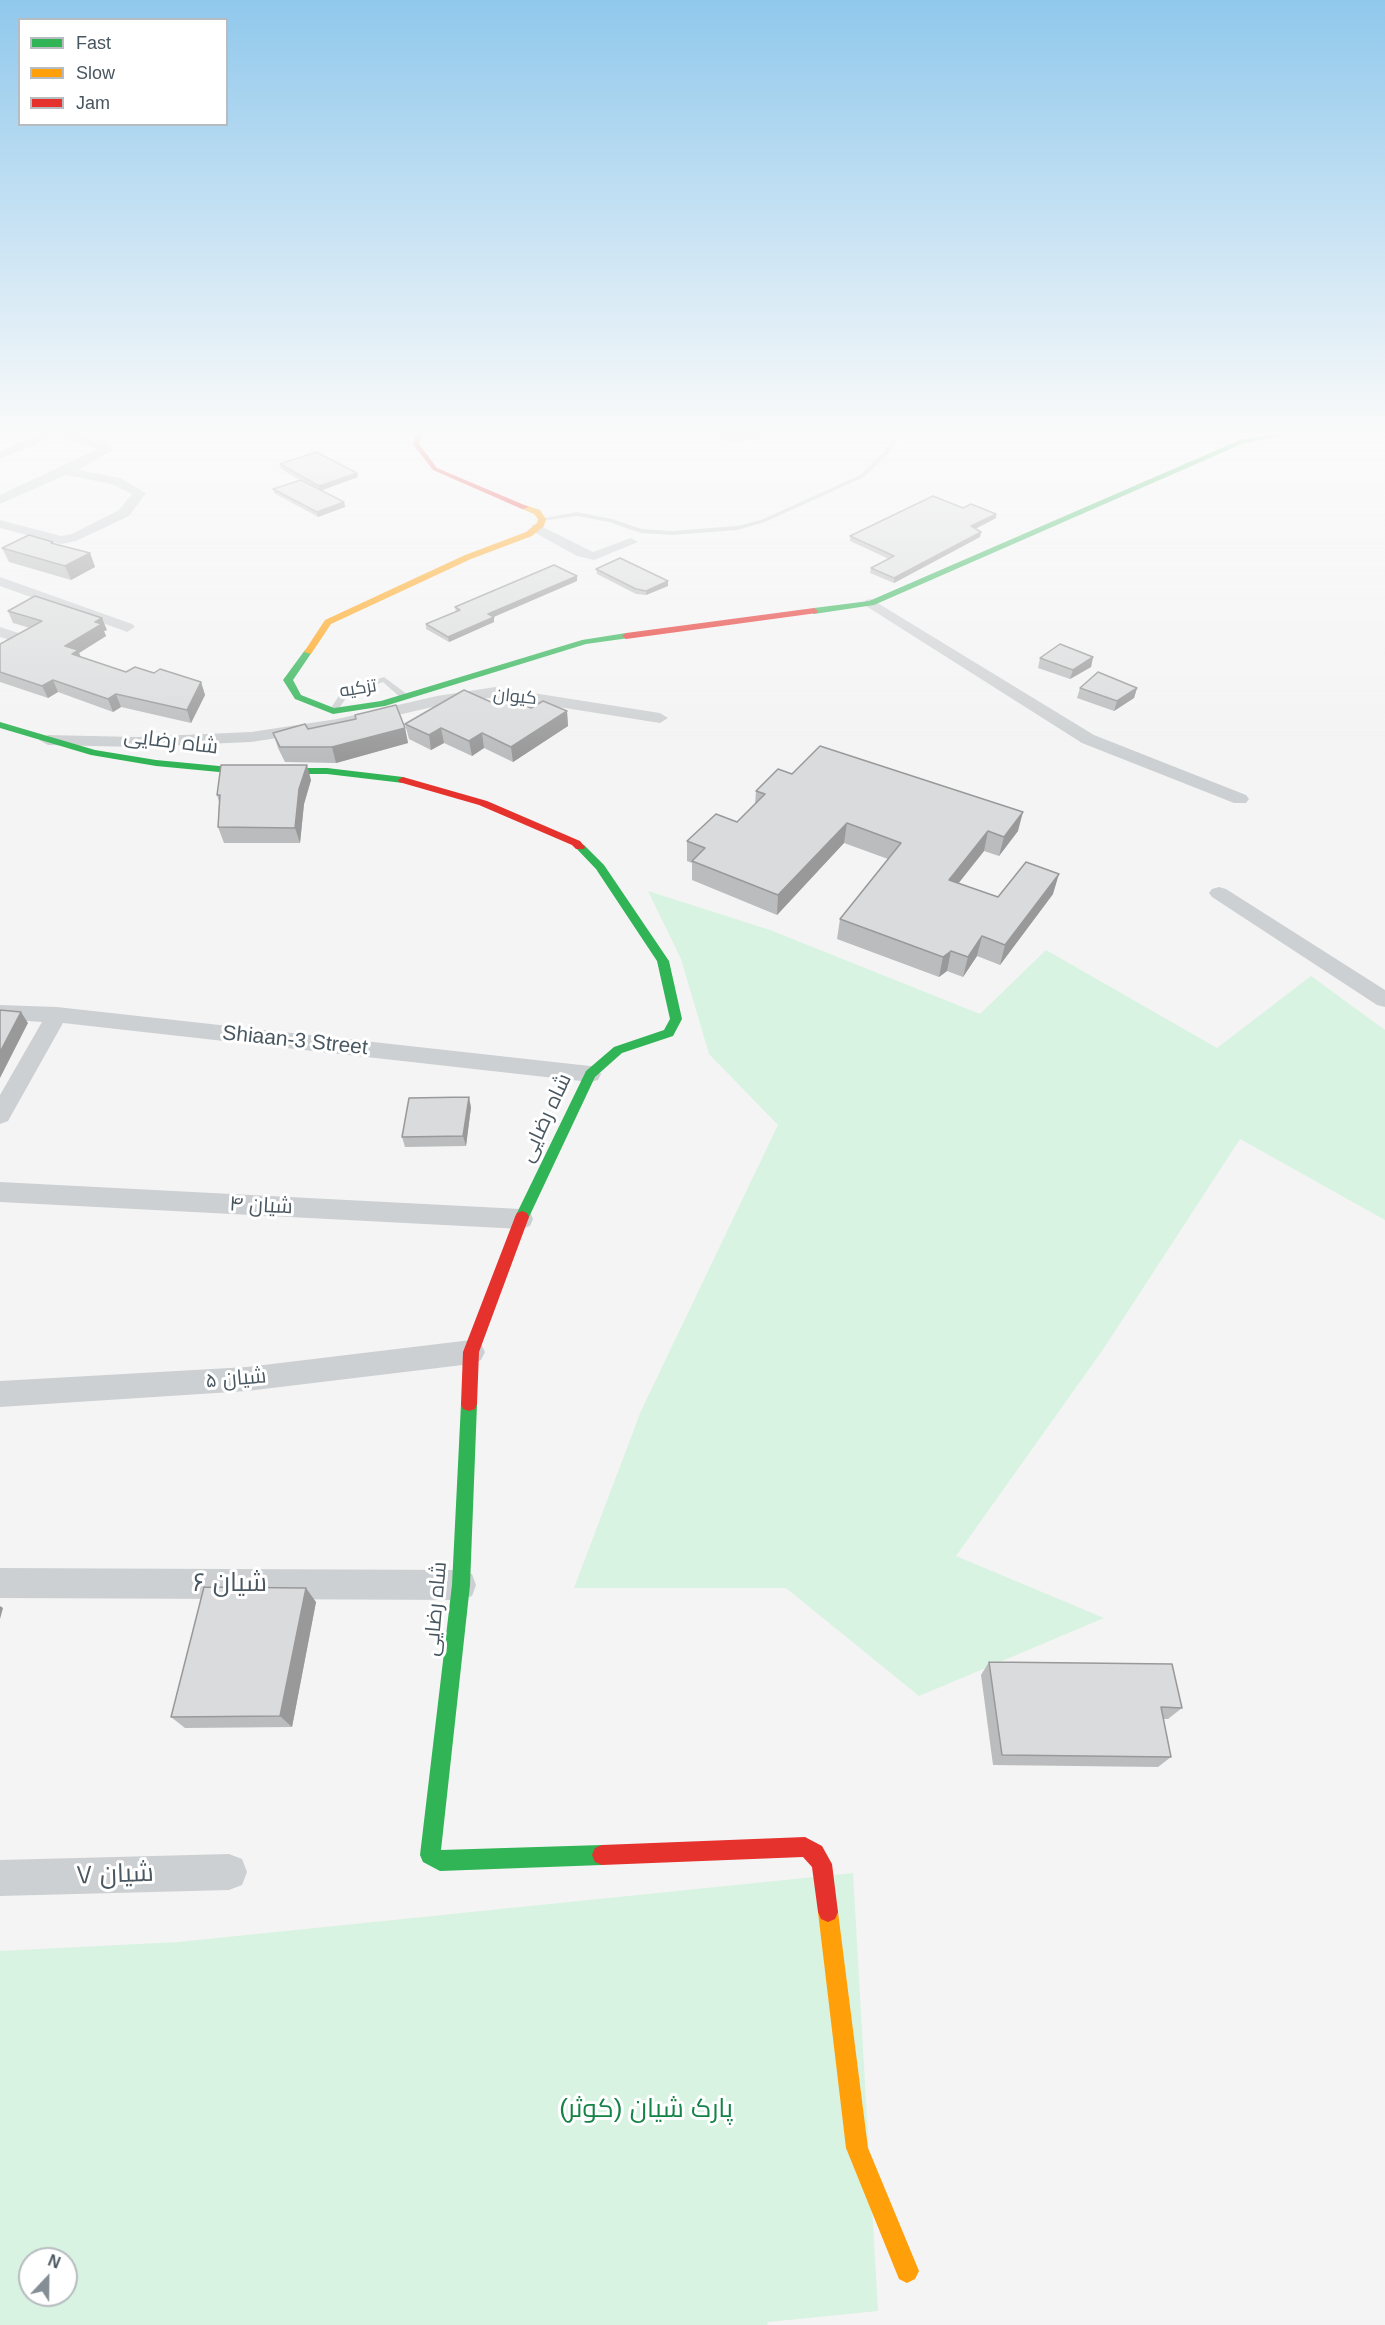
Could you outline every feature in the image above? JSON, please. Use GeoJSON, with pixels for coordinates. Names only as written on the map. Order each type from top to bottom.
{"type":"FeatureCollection","features":[{"type":"Feature","properties":{"kind":"street","name":"تزکیه"},"geometry":{"type":"LineString","coordinates":[[512,540],[468,557],[328,622],[288,680],[298,697],[333,711],[382,704],[585,642],[871,603],[1014,540]]}},
{"type":"Feature","properties":{"kind":"street"},"geometry":{"type":"LineString","coordinates":[[563,540],[582,553],[594,556],[631,542]]}},
{"type":"Feature","properties":{"kind":"street"},"geometry":{"type":"LineString","coordinates":[[0,581],[127,627]]}},
{"type":"Feature","properties":{"kind":"street"},"geometry":{"type":"LineString","coordinates":[[0,600],[18,588]]}},
{"type":"Feature","properties":{"kind":"street"},"geometry":{"type":"LineString","coordinates":[[871,603],[947,653],[1088,739],[1240,799]]}},
{"type":"Feature","properties":{"kind":"street"},"geometry":{"type":"LineString","coordinates":[[0,632],[17,638]]}},
{"type":"Feature","properties":{"kind":"street","name":"کیوان"},"geometry":{"type":"LineString","coordinates":[[48,740],[137,742],[251,737],[337,723],[437,701],[495,692],[660,718]]}},
{"type":"Feature","properties":{"kind":"street","name":"شاه رضایی"},"geometry":{"type":"LineString","coordinates":[[0,725],[94,753],[156,763],[240,771],[327,771],[392,777],[483,802],[576,843],[600,867],[663,961],[676,1019],[669,1034],[618,1050],[590,1074],[521,1219],[471,1352],[460,1585],[429,1855],[440,1861],[805,1847],[815,1853],[822,1864],[856,2148],[907,2271]]}},
{"type":"Feature","properties":{"kind":"street"},"geometry":{"type":"LineString","coordinates":[[1219,893],[1385,1000]]}},
{"type":"Feature","properties":{"kind":"street","name":"Shiaan-3 Street"},"geometry":{"type":"LineString","coordinates":[[0,1012],[57,1015],[590,1074]]}},
{"type":"Feature","properties":{"kind":"street"},"geometry":{"type":"LineString","coordinates":[[0,1115],[57,1015]]}},
{"type":"Feature","properties":{"kind":"street","name":"شیان ۴"},"geometry":{"type":"LineString","coordinates":[[0,1192],[521,1219]]}},
{"type":"Feature","properties":{"kind":"street","name":"شیان ۵"},"geometry":{"type":"LineString","coordinates":[[0,1394],[247,1379],[471,1352]]}},
{"type":"Feature","properties":{"kind":"street","name":"شیان ۶"},"geometry":{"type":"LineString","coordinates":[[0,1582],[460,1585]]}},
{"type":"Feature","properties":{"kind":"street","name":"شیان ۷"},"geometry":{"type":"LineString","coordinates":[[0,1878],[229,1872]]}},
{"type":"Feature","properties":{"kind":"lane"},"geometry":{"type":"LineString","coordinates":[[333,711],[345,693],[384,679],[405,697]]}},
{"type":"Feature","properties":{"kind":"green space"},"geometry":{"type":"Polygon","coordinates":[[[648,891],[770,930],[980,1014],[1046,950],[1217,1048],[1311,976],[1385,1030],[1385,1220],[1240,1139],[1104,1348],[956,1556],[1104,1618],[919,1696],[786,1588],[574,1588],[641,1411],[778,1125],[709,1054],[681,959],[648,891]]]}},
{"type":"Feature","properties":{"kind":"green space","name":"پارک شیان (کوثر)"},"geometry":{"type":"Polygon","coordinates":[[[853,1873],[878,2311],[768,2322],[767,2325],[0,2325],[0,1951],[178,1942],[853,1873]]]}},
{"type":"Feature","properties":{"kind":"building"},"geometry":{"type":"Polygon","coordinates":[[[18,540],[48,540],[90,553],[65,566],[2,548],[18,540]]]}},
{"type":"Feature","properties":{"kind":"building"},"geometry":{"type":"Polygon","coordinates":[[[860,540],[965,540],[894,578],[871,568],[894,556],[860,540]]]}},
{"type":"Feature","properties":{"kind":"building"},"geometry":{"type":"Polygon","coordinates":[[[620,558],[668,581],[646,591],[636,589],[596,569],[620,558]]]}},
{"type":"Feature","properties":{"kind":"building"},"geometry":{"type":"Polygon","coordinates":[[[554,565],[577,576],[488,614],[494,617],[448,637],[426,624],[460,610],[455,607],[554,565]]]}},
{"type":"Feature","properties":{"kind":"building"},"geometry":{"type":"Polygon","coordinates":[[[35,596],[102,618],[95,622],[102,624],[65,646],[78,650],[72,654],[126,672],[135,667],[154,673],[160,669],[201,682],[187,710],[116,694],[108,699],[53,680],[42,686],[0,672],[0,644],[42,621],[8,611],[35,596]]]}},
{"type":"Feature","properties":{"kind":"building"},"geometry":{"type":"Polygon","coordinates":[[[1060,644],[1093,657],[1073,670],[1040,658],[1060,644]]]}},
{"type":"Feature","properties":{"kind":"building"},"geometry":{"type":"Polygon","coordinates":[[[1098,672],[1137,688],[1117,701],[1080,688],[1098,672]]]}},
{"type":"Feature","properties":{"kind":"building"},"geometry":{"type":"Polygon","coordinates":[[[464,690],[491,702],[503,695],[531,708],[543,701],[567,711],[511,747],[482,733],[469,741],[441,728],[429,735],[405,724],[464,690]]]}},
{"type":"Feature","properties":{"kind":"building"},"geometry":{"type":"Polygon","coordinates":[[[396,705],[405,728],[332,747],[280,747],[273,733],[305,724],[308,729],[356,719],[355,715],[396,705]]]}},
{"type":"Feature","properties":{"kind":"building"},"geometry":{"type":"Polygon","coordinates":[[[820,746],[1023,812],[1004,837],[988,831],[949,880],[998,897],[1026,862],[1059,874],[1005,945],[982,936],[968,957],[951,951],[943,957],[840,919],[901,843],[847,823],[778,895],[692,861],[705,848],[687,841],[716,814],[737,822],[765,794],[756,791],[778,769],[792,774],[820,746]]]}},
{"type":"Feature","properties":{"kind":"building"},"geometry":{"type":"Polygon","coordinates":[[[221,765],[307,765],[299,789],[295,828],[218,827],[220,795],[217,795],[221,765]]]}},
{"type":"Feature","properties":{"kind":"building"},"geometry":{"type":"Polygon","coordinates":[[[0,1010],[21,1012],[0,1052],[0,1010]]]}},
{"type":"Feature","properties":{"kind":"building"},"geometry":{"type":"Polygon","coordinates":[[[469,1097],[463,1136],[402,1137],[409,1098],[469,1097]]]}},
{"type":"Feature","properties":{"kind":"building"},"geometry":{"type":"Polygon","coordinates":[[[204,1587],[306,1588],[280,1716],[171,1717],[204,1587]]]}},
{"type":"Feature","properties":{"kind":"building"},"geometry":{"type":"Polygon","coordinates":[[[989,1662],[1172,1664],[1182,1708],[1161,1707],[1171,1757],[1002,1755],[989,1662]]]}},
{"type":"Feature","properties":{"kind":"traffic: fast"},"geometry":{"type":"LineString","coordinates":[[814,611],[871,603],[1014,540]]}},
{"type":"Feature","properties":{"kind":"traffic: fast"},"geometry":{"type":"LineString","coordinates":[[308,652],[288,680],[298,697],[333,711],[382,704],[585,642],[626,636]]}},
{"type":"Feature","properties":{"kind":"traffic: fast"},"geometry":{"type":"LineString","coordinates":[[0,725],[94,753],[156,763],[240,771],[327,771],[403,780]]}},
{"type":"Feature","properties":{"kind":"traffic: fast"},"geometry":{"type":"LineString","coordinates":[[522,1217],[590,1074],[618,1050],[669,1033],[676,1019],[663,961],[600,867],[580,847]]}},
{"type":"Feature","properties":{"kind":"traffic: fast"},"geometry":{"type":"LineString","coordinates":[[469,1404],[461,1585],[430,1855],[440,1861],[602,1855]]}},
{"type":"Feature","properties":{"kind":"traffic: slow"},"geometry":{"type":"LineString","coordinates":[[308,652],[328,622],[468,557],[512,540]]}},
{"type":"Feature","properties":{"kind":"traffic: slow"},"geometry":{"type":"LineString","coordinates":[[828,1912],[857,2148],[907,2271]]}},
{"type":"Feature","properties":{"kind":"traffic: jam"},"geometry":{"type":"LineString","coordinates":[[626,636],[814,611]]}},
{"type":"Feature","properties":{"kind":"traffic: jam"},"geometry":{"type":"LineString","coordinates":[[403,780],[483,803],[576,843],[580,847]]}},
{"type":"Feature","properties":{"kind":"traffic: jam"},"geometry":{"type":"LineString","coordinates":[[469,1404],[471,1352],[522,1217]]}},
{"type":"Feature","properties":{"kind":"traffic: jam"},"geometry":{"type":"LineString","coordinates":[[602,1855],[805,1847],[815,1853],[822,1864],[828,1912]]}}]}
